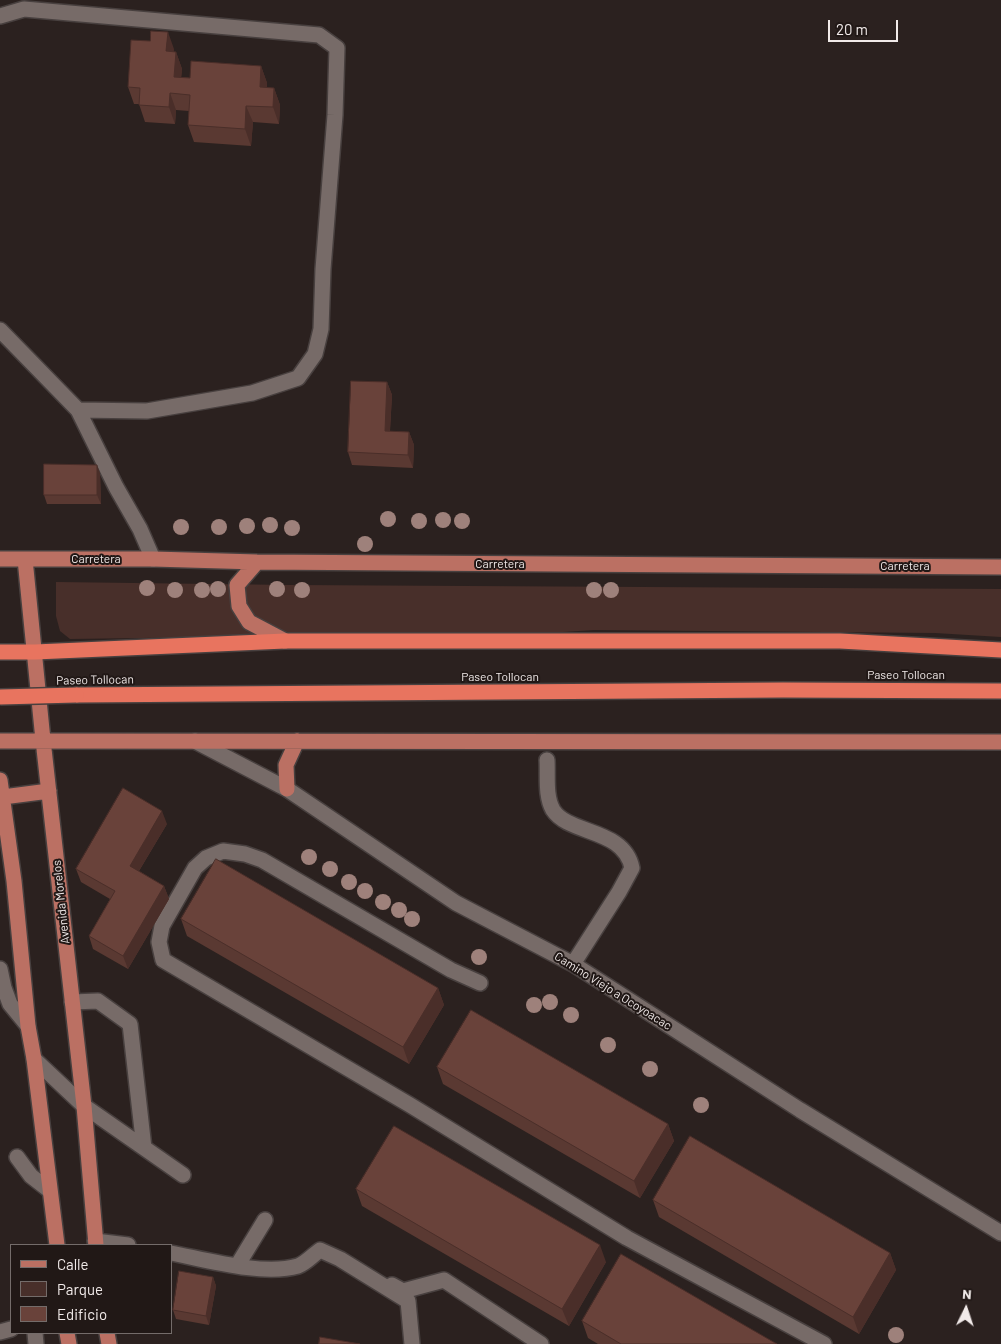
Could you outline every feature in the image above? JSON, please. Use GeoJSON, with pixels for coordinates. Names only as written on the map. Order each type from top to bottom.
{"type":"FeatureCollection","features":[{"type":"Feature","properties":{"kind":"highway"},"geometry":{"type":"LineString","coordinates":[[0,652],[285,641],[840,641],[1001,650]]}},
{"type":"Feature","properties":{"kind":"highway","name":"Paseo Tollocan"},"geometry":{"type":"LineString","coordinates":[[0,697],[773,690],[1001,691]]}},
{"type":"Feature","properties":{"kind":"main road","name":"Carretera"},"geometry":{"type":"LineString","coordinates":[[0,560],[153,558],[257,562],[1001,567]]}},
{"type":"Feature","properties":{"kind":"main road","name":"Avenida Morelos"},"geometry":{"type":"LineString","coordinates":[[25,559],[43,740],[84,1106],[95,1243]]}},
{"type":"Feature","properties":{"kind":"main road"},"geometry":{"type":"LineString","coordinates":[[257,562],[237,585],[239,606],[249,622],[285,641]]}},
{"type":"Feature","properties":{"kind":"main road"},"geometry":{"type":"LineString","coordinates":[[0,741],[1001,742]]}},
{"type":"Feature","properties":{"kind":"main road"},"geometry":{"type":"LineString","coordinates":[[287,790],[286,765],[297,741]]}},
{"type":"Feature","properties":{"kind":"main road"},"geometry":{"type":"LineString","coordinates":[[0,780],[14,882],[28,1026],[34,1059],[57,1244]]}},
{"type":"Feature","properties":{"kind":"main road"},"geometry":{"type":"LineString","coordinates":[[3,797],[49,792]]}},
{"type":"Feature","properties":{"kind":"street"},"geometry":{"type":"LineString","coordinates":[[0,16],[24,9],[320,35],[337,48],[321,329],[315,354],[298,378],[252,393],[146,411],[78,410]]}},
{"type":"Feature","properties":{"kind":"street"},"geometry":{"type":"LineString","coordinates":[[0,330],[78,410],[116,487],[140,528],[153,558]]}},
{"type":"Feature","properties":{"kind":"street","name":"Camino Viejo a Ocoyoacac"},"geometry":{"type":"LineString","coordinates":[[195,741],[287,790],[456,903],[573,964],[800,1110],[1001,1232]]}},
{"type":"Feature","properties":{"kind":"street"},"geometry":{"type":"LineString","coordinates":[[547,760],[548,794],[553,809],[561,818],[613,841],[627,855],[632,868],[573,964]]}},
{"type":"Feature","properties":{"kind":"street"},"geometry":{"type":"LineString","coordinates":[[480,983],[451,970],[262,860],[245,854],[223,851],[206,858],[195,868],[162,926],[160,942],[163,960],[410,1105],[627,1238],[824,1344]]}},
{"type":"Feature","properties":{"kind":"street"},"geometry":{"type":"LineString","coordinates":[[0,969],[10,1004],[28,1026]]}},
{"type":"Feature","properties":{"kind":"street"},"geometry":{"type":"LineString","coordinates":[[72,1002],[98,1001],[130,1024],[144,1148]]}},
{"type":"Feature","properties":{"kind":"street"},"geometry":{"type":"LineString","coordinates":[[34,1059],[84,1106],[183,1175]]}},
{"type":"Feature","properties":{"kind":"street"},"geometry":{"type":"LineString","coordinates":[[17,1157],[31,1176],[49,1190]]}},
{"type":"Feature","properties":{"kind":"street"},"geometry":{"type":"LineString","coordinates":[[237,1266],[265,1220]]}},
{"type":"Feature","properties":{"kind":"street"},"geometry":{"type":"LineString","coordinates":[[95,1243],[112,1244]]}},
{"type":"Feature","properties":{"kind":"street"},"geometry":{"type":"LineString","coordinates":[[172,1253],[237,1266],[272,1269],[300,1265],[330,1252]]}},
{"type":"Feature","properties":{"kind":"street"},"geometry":{"type":"LineString","coordinates":[[330,1252],[408,1301],[412,1344]]}},
{"type":"Feature","properties":{"kind":"street"},"geometry":{"type":"LineString","coordinates":[[330,1252],[403,1291],[444,1280],[540,1344]]}},
{"type":"Feature","properties":{"kind":"green space"},"geometry":{"type":"Polygon","coordinates":[[[56,582],[1001,589],[1001,637],[935,633],[594,630],[518,635],[70,639],[60,631],[56,616],[56,582]]]}},
{"type":"Feature","properties":{"kind":"building"},"geometry":{"type":"Polygon","coordinates":[[[151,31],[168,32],[166,51],[176,52],[174,77],[190,78],[191,61],[261,66],[260,87],[274,88],[273,107],[246,106],[245,129],[188,125],[190,95],[170,93],[169,107],[139,105],[140,88],[128,87],[131,40],[150,41],[151,31]]]}},
{"type":"Feature","properties":{"kind":"building"},"geometry":{"type":"Polygon","coordinates":[[[351,381],[387,382],[385,431],[409,432],[408,455],[348,452],[351,381]]]}},
{"type":"Feature","properties":{"kind":"building"},"geometry":{"type":"Polygon","coordinates":[[[44,464],[97,465],[97,495],[44,495],[44,464]]]}},
{"type":"Feature","properties":{"kind":"building"},"geometry":{"type":"Polygon","coordinates":[[[123,788],[162,811],[130,866],[164,886],[123,956],[89,936],[115,891],[76,869],[123,788]]]}},
{"type":"Feature","properties":{"kind":"building"},"geometry":{"type":"Polygon","coordinates":[[[216,859],[438,988],[403,1047],[181,919],[216,859]]]}},
{"type":"Feature","properties":{"kind":"building"},"geometry":{"type":"Polygon","coordinates":[[[471,1010],[668,1124],[634,1181],[437,1067],[471,1010]]]}},
{"type":"Feature","properties":{"kind":"building"},"geometry":{"type":"Polygon","coordinates":[[[394,1126],[600,1245],[562,1309],[356,1189],[394,1126]]]}},
{"type":"Feature","properties":{"kind":"building"},"geometry":{"type":"Polygon","coordinates":[[[690,1136],[890,1253],[853,1317],[653,1200],[690,1136]]]}},
{"type":"Feature","properties":{"kind":"building"},"geometry":{"type":"Polygon","coordinates":[[[621,1254],[777,1344],[621,1344],[582,1321],[621,1254]]]}},
{"type":"Feature","properties":{"kind":"building"},"geometry":{"type":"Polygon","coordinates":[[[179,1271],[213,1277],[206,1316],[173,1310],[179,1271]]]}},
{"type":"Feature","properties":{"kind":"building"},"geometry":{"type":"Polygon","coordinates":[[[320,1337],[360,1344],[319,1344],[320,1337]]]}}]}
